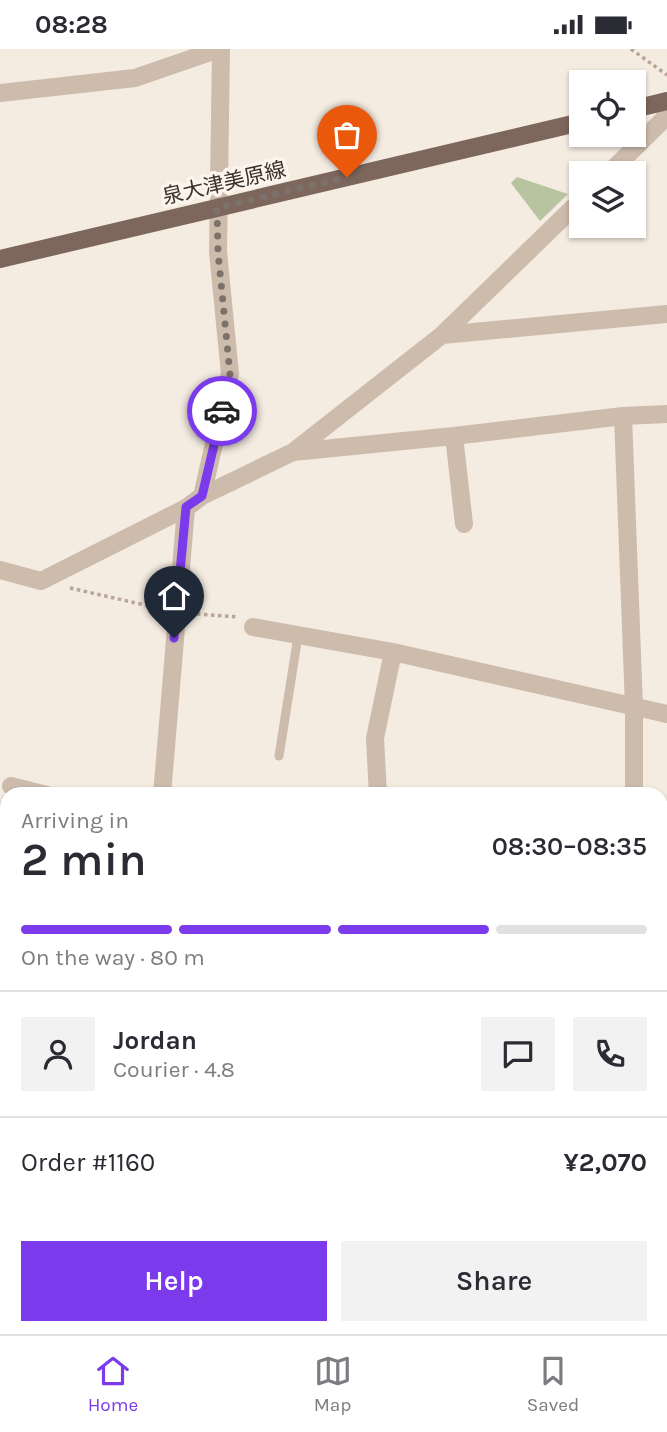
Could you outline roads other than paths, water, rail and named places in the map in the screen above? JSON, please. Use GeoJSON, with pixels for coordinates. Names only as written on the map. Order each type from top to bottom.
{"type":"FeatureCollection","features":[{"type":"Feature","properties":{"kind":"main road"},"geometry":{"type":"LineString","coordinates":[[646,106],[665,102]]}},
{"type":"Feature","properties":{"kind":"main road","name":"泉大津美原線"},"geometry":{"type":"LineString","coordinates":[[0,259],[569,125]]}},
{"type":"Feature","properties":{"kind":"street"},"geometry":{"type":"LineString","coordinates":[[0,93],[135,78],[220,49],[218,252],[230,374],[202,496]]}},
{"type":"Feature","properties":{"kind":"street"},"geometry":{"type":"LineString","coordinates":[[621,161],[666,117],[665,102]]}},
{"type":"Feature","properties":{"kind":"street"},"geometry":{"type":"LineString","coordinates":[[0,570],[41,581],[293,451],[442,335],[569,212]]}},
{"type":"Feature","properties":{"kind":"street"},"geometry":{"type":"LineString","coordinates":[[442,335],[667,314]]}},
{"type":"Feature","properties":{"kind":"street"},"geometry":{"type":"LineString","coordinates":[[293,451],[623,416],[667,414]]}},
{"type":"Feature","properties":{"kind":"street"},"geometry":{"type":"LineString","coordinates":[[623,416],[634,707],[634,787]]}},
{"type":"Feature","properties":{"kind":"street"},"geometry":{"type":"LineString","coordinates":[[454,436],[464,524]]}},
{"type":"Feature","properties":{"kind":"street"},"geometry":{"type":"LineString","coordinates":[[163,787],[186,507]]}},
{"type":"Feature","properties":{"kind":"street"},"geometry":{"type":"LineString","coordinates":[[253,627],[393,652],[667,714]]}},
{"type":"Feature","properties":{"kind":"street"},"geometry":{"type":"LineString","coordinates":[[378,787],[375,738],[393,652]]}},
{"type":"Feature","properties":{"kind":"street"},"geometry":{"type":"LineString","coordinates":[[10,786],[14,787]]}},
{"type":"Feature","properties":{"kind":"lane"},"geometry":{"type":"LineString","coordinates":[[279,756],[298,636]]}}]}
